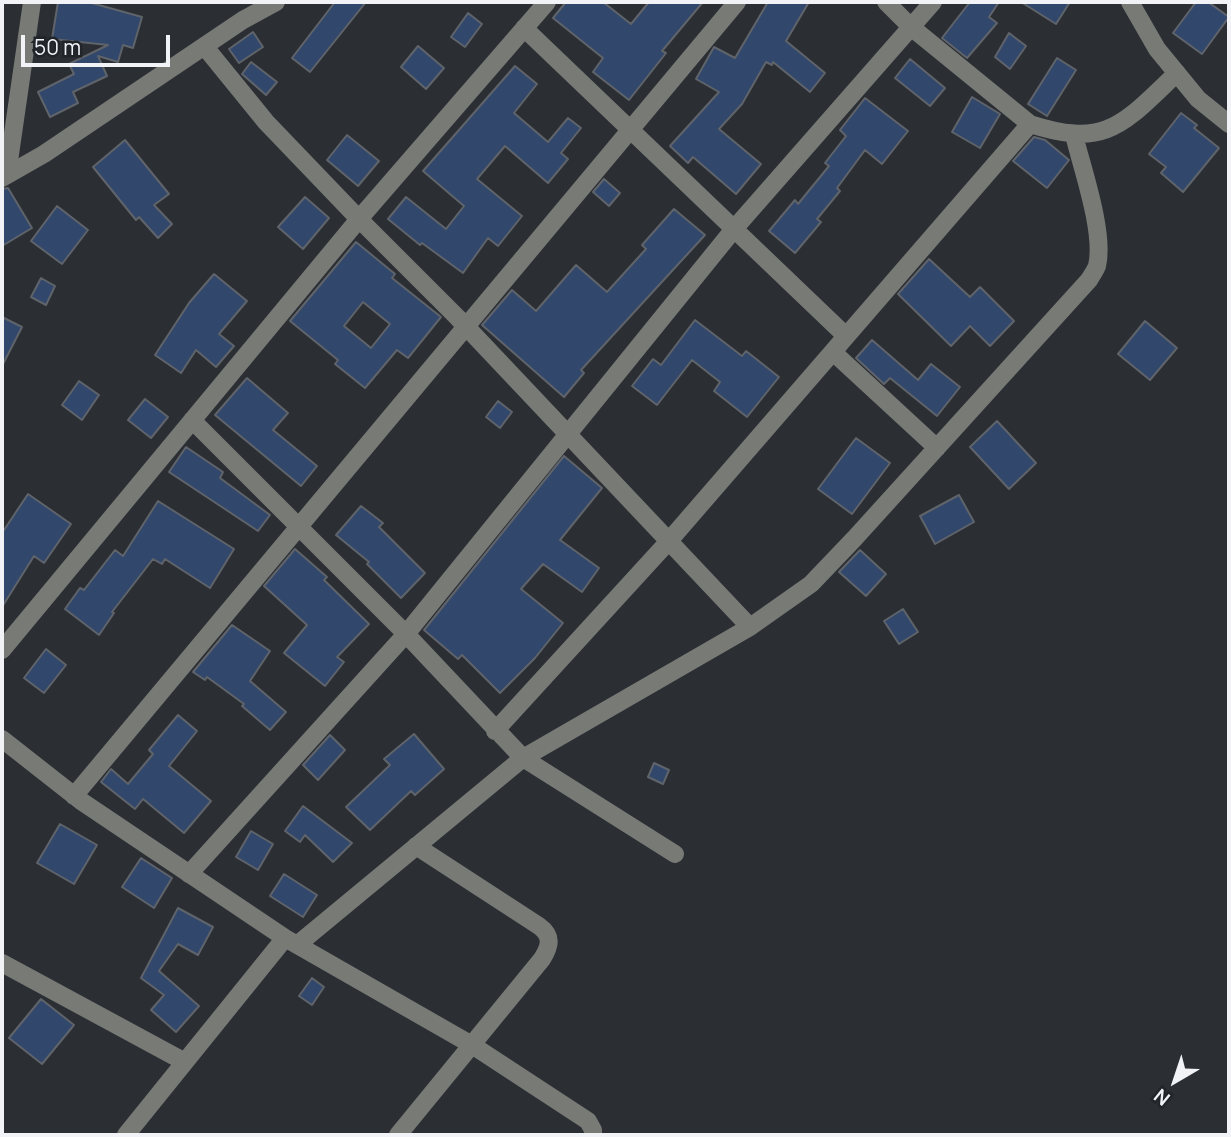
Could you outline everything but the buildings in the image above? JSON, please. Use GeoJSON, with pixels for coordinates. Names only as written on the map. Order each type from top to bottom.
{"type":"FeatureCollection","features":[{"type":"Feature","properties":{"kind":"street"},"geometry":{"type":"LineString","coordinates":[[4,176],[33,2]]}},
{"type":"Feature","properties":{"kind":"street"},"geometry":{"type":"LineString","coordinates":[[243,20],[245,2]]}},
{"type":"Feature","properties":{"kind":"street"},"geometry":{"type":"LineString","coordinates":[[4,176],[44,155],[243,20],[276,2]]}},
{"type":"Feature","properties":{"kind":"street"},"geometry":{"type":"LineString","coordinates":[[2,650],[359,219],[547,2]]}},
{"type":"Feature","properties":{"kind":"street"},"geometry":{"type":"LineString","coordinates":[[74,796],[737,2]]}},
{"type":"Feature","properties":{"kind":"street"},"geometry":{"type":"LineString","coordinates":[[886,2],[911,27],[1030,124],[1074,135],[1097,134],[1117,125],[1177,73]]}},
{"type":"Feature","properties":{"kind":"street"},"geometry":{"type":"LineString","coordinates":[[190,874],[406,634],[733,229],[933,2]]}},
{"type":"Feature","properties":{"kind":"street"},"geometry":{"type":"LineString","coordinates":[[1130,2],[1157,49],[1198,99],[1229,124]]}},
{"type":"Feature","properties":{"kind":"street"},"geometry":{"type":"LineString","coordinates":[[524,28],[846,336]]}},
{"type":"Feature","properties":{"kind":"street"},"geometry":{"type":"LineString","coordinates":[[205,47],[267,122],[466,326],[750,627]]}},
{"type":"Feature","properties":{"kind":"street"},"geometry":{"type":"LineString","coordinates":[[495,731],[668,542],[1030,124]]}},
{"type":"Feature","properties":{"kind":"street"},"geometry":{"type":"LineString","coordinates":[[126,1135],[185,1062],[291,942],[416,846],[523,758],[750,627],[811,583],[854,539],[1089,280],[1096,268],[1099,252],[1097,226],[1074,135]]}},
{"type":"Feature","properties":{"kind":"street"},"geometry":{"type":"LineString","coordinates":[[833,352],[937,448]]}},
{"type":"Feature","properties":{"kind":"street"},"geometry":{"type":"LineString","coordinates":[[192,420],[406,634],[523,758],[675,854]]}},
{"type":"Feature","properties":{"kind":"street"},"geometry":{"type":"LineString","coordinates":[[2,739],[74,796],[291,942],[472,1045],[588,1121],[593,1135]]}},
{"type":"Feature","properties":{"kind":"street"},"geometry":{"type":"LineString","coordinates":[[398,1135],[542,959],[550,939],[546,931],[416,846]]}},
{"type":"Feature","properties":{"kind":"street"},"geometry":{"type":"LineString","coordinates":[[2,963],[185,1062]]}}]}
